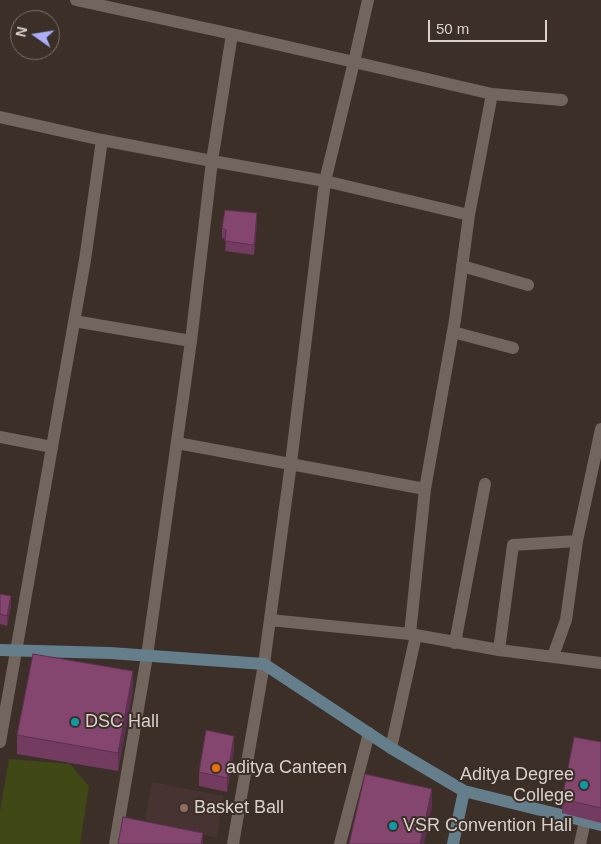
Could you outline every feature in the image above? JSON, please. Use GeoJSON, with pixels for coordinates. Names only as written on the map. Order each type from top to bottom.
{"type":"FeatureCollection","features":[{"type":"Feature","properties":{"kind":"street"},"geometry":{"type":"LineString","coordinates":[[76,0],[492,94],[562,100]]}},
{"type":"Feature","properties":{"kind":"street"},"geometry":{"type":"LineString","coordinates":[[233,844],[264,664],[291,463],[325,182],[368,0]]}},
{"type":"Feature","properties":{"kind":"street"},"geometry":{"type":"LineString","coordinates":[[115,844],[146,656],[177,443],[212,161],[232,34]]}},
{"type":"Feature","properties":{"kind":"street"},"geometry":{"type":"LineString","coordinates":[[391,748],[413,635],[425,489],[453,332],[469,215],[492,94]]}},
{"type":"Feature","properties":{"kind":"street"},"geometry":{"type":"LineString","coordinates":[[0,117],[102,140],[325,182],[469,215]]}},
{"type":"Feature","properties":{"kind":"street"},"geometry":{"type":"LineString","coordinates":[[0,742],[74,321],[102,140]]}},
{"type":"Feature","properties":{"kind":"street"},"geometry":{"type":"LineString","coordinates":[[462,266],[528,285]]}},
{"type":"Feature","properties":{"kind":"street"},"geometry":{"type":"LineString","coordinates":[[74,321],[191,341]]}},
{"type":"Feature","properties":{"kind":"street"},"geometry":{"type":"LineString","coordinates":[[453,332],[513,348]]}},
{"type":"Feature","properties":{"kind":"street"},"geometry":{"type":"LineString","coordinates":[[553,656],[566,620],[578,541],[601,429]]}},
{"type":"Feature","properties":{"kind":"street"},"geometry":{"type":"LineString","coordinates":[[0,437],[52,447]]}},
{"type":"Feature","properties":{"kind":"street"},"geometry":{"type":"LineString","coordinates":[[177,443],[425,489]]}},
{"type":"Feature","properties":{"kind":"street"},"geometry":{"type":"LineString","coordinates":[[455,643],[485,484]]}},
{"type":"Feature","properties":{"kind":"street"},"geometry":{"type":"LineString","coordinates":[[499,650],[513,545],[578,541]]}},
{"type":"Feature","properties":{"kind":"street"},"geometry":{"type":"LineString","coordinates":[[270,620],[413,635],[499,650],[601,663]]}},
{"type":"Feature","properties":{"kind":"street"},"geometry":{"type":"LineString","coordinates":[[0,650],[146,656],[264,664],[391,748],[464,790],[601,825]]}},
{"type":"Feature","properties":{"kind":"street"},"geometry":{"type":"LineString","coordinates":[[340,844],[370,733]]}},
{"type":"Feature","properties":{"kind":"street"},"geometry":{"type":"LineString","coordinates":[[453,844],[464,790]]}},
{"type":"Feature","properties":{"kind":"street"},"geometry":{"type":"LineString","coordinates":[[580,844],[585,821]]}},
{"type":"Feature","properties":{"kind":"shaded area","name":"Basket Ball"},"geometry":{"type":"Polygon","coordinates":[[[152,782],[223,796],[217,838],[145,820],[152,782]]]}},
{"type":"Feature","properties":{"kind":"green space"},"geometry":{"type":"Polygon","coordinates":[[[9,759],[70,764],[89,786],[80,844],[0,844],[0,811],[9,759]]]}},
{"type":"Feature","properties":{"kind":"building"},"geometry":{"type":"Polygon","coordinates":[[[225,210],[257,213],[254,245],[225,241],[226,230],[222,228],[225,210]]]}},
{"type":"Feature","properties":{"kind":"building"},"geometry":{"type":"Polygon","coordinates":[[[0,594],[11,596],[7,616],[0,614],[0,594]]]}},
{"type":"Feature","properties":{"kind":"building","name":"DSC Hall"},"geometry":{"type":"Polygon","coordinates":[[[33,654],[133,671],[118,753],[17,735],[33,654]]]}},
{"type":"Feature","properties":{"kind":"building","name":"aditya Canteen"},"geometry":{"type":"Polygon","coordinates":[[[206,730],[234,736],[227,778],[199,772],[206,730]]]}},
{"type":"Feature","properties":{"kind":"building","name":"Aditya Degree College"},"geometry":{"type":"Polygon","coordinates":[[[574,737],[601,742],[601,808],[562,799],[574,737]]]}},
{"type":"Feature","properties":{"kind":"building","name":"VSR Convention Hall"},"geometry":{"type":"Polygon","coordinates":[[[365,774],[432,789],[420,844],[349,844],[365,774]]]}},
{"type":"Feature","properties":{"kind":"building"},"geometry":{"type":"Polygon","coordinates":[[[123,817],[203,833],[201,844],[118,844],[123,817]]]}},
{"type":"Feature","properties":{"kind":"place","name":"DSC Hall"},"geometry":{"type":"Point","coordinates":[75,722]}},
{"type":"Feature","properties":{"kind":"place","name":"aditya Canteen"},"geometry":{"type":"Point","coordinates":[216,768]}},
{"type":"Feature","properties":{"kind":"place","name":"Aditya Degree College"},"geometry":{"type":"Point","coordinates":[584,785]}},
{"type":"Feature","properties":{"kind":"place","name":"Basket Ball"},"geometry":{"type":"Point","coordinates":[184,808]}},
{"type":"Feature","properties":{"kind":"place","name":"VSR Convention Hall"},"geometry":{"type":"Point","coordinates":[393,826]}}]}
